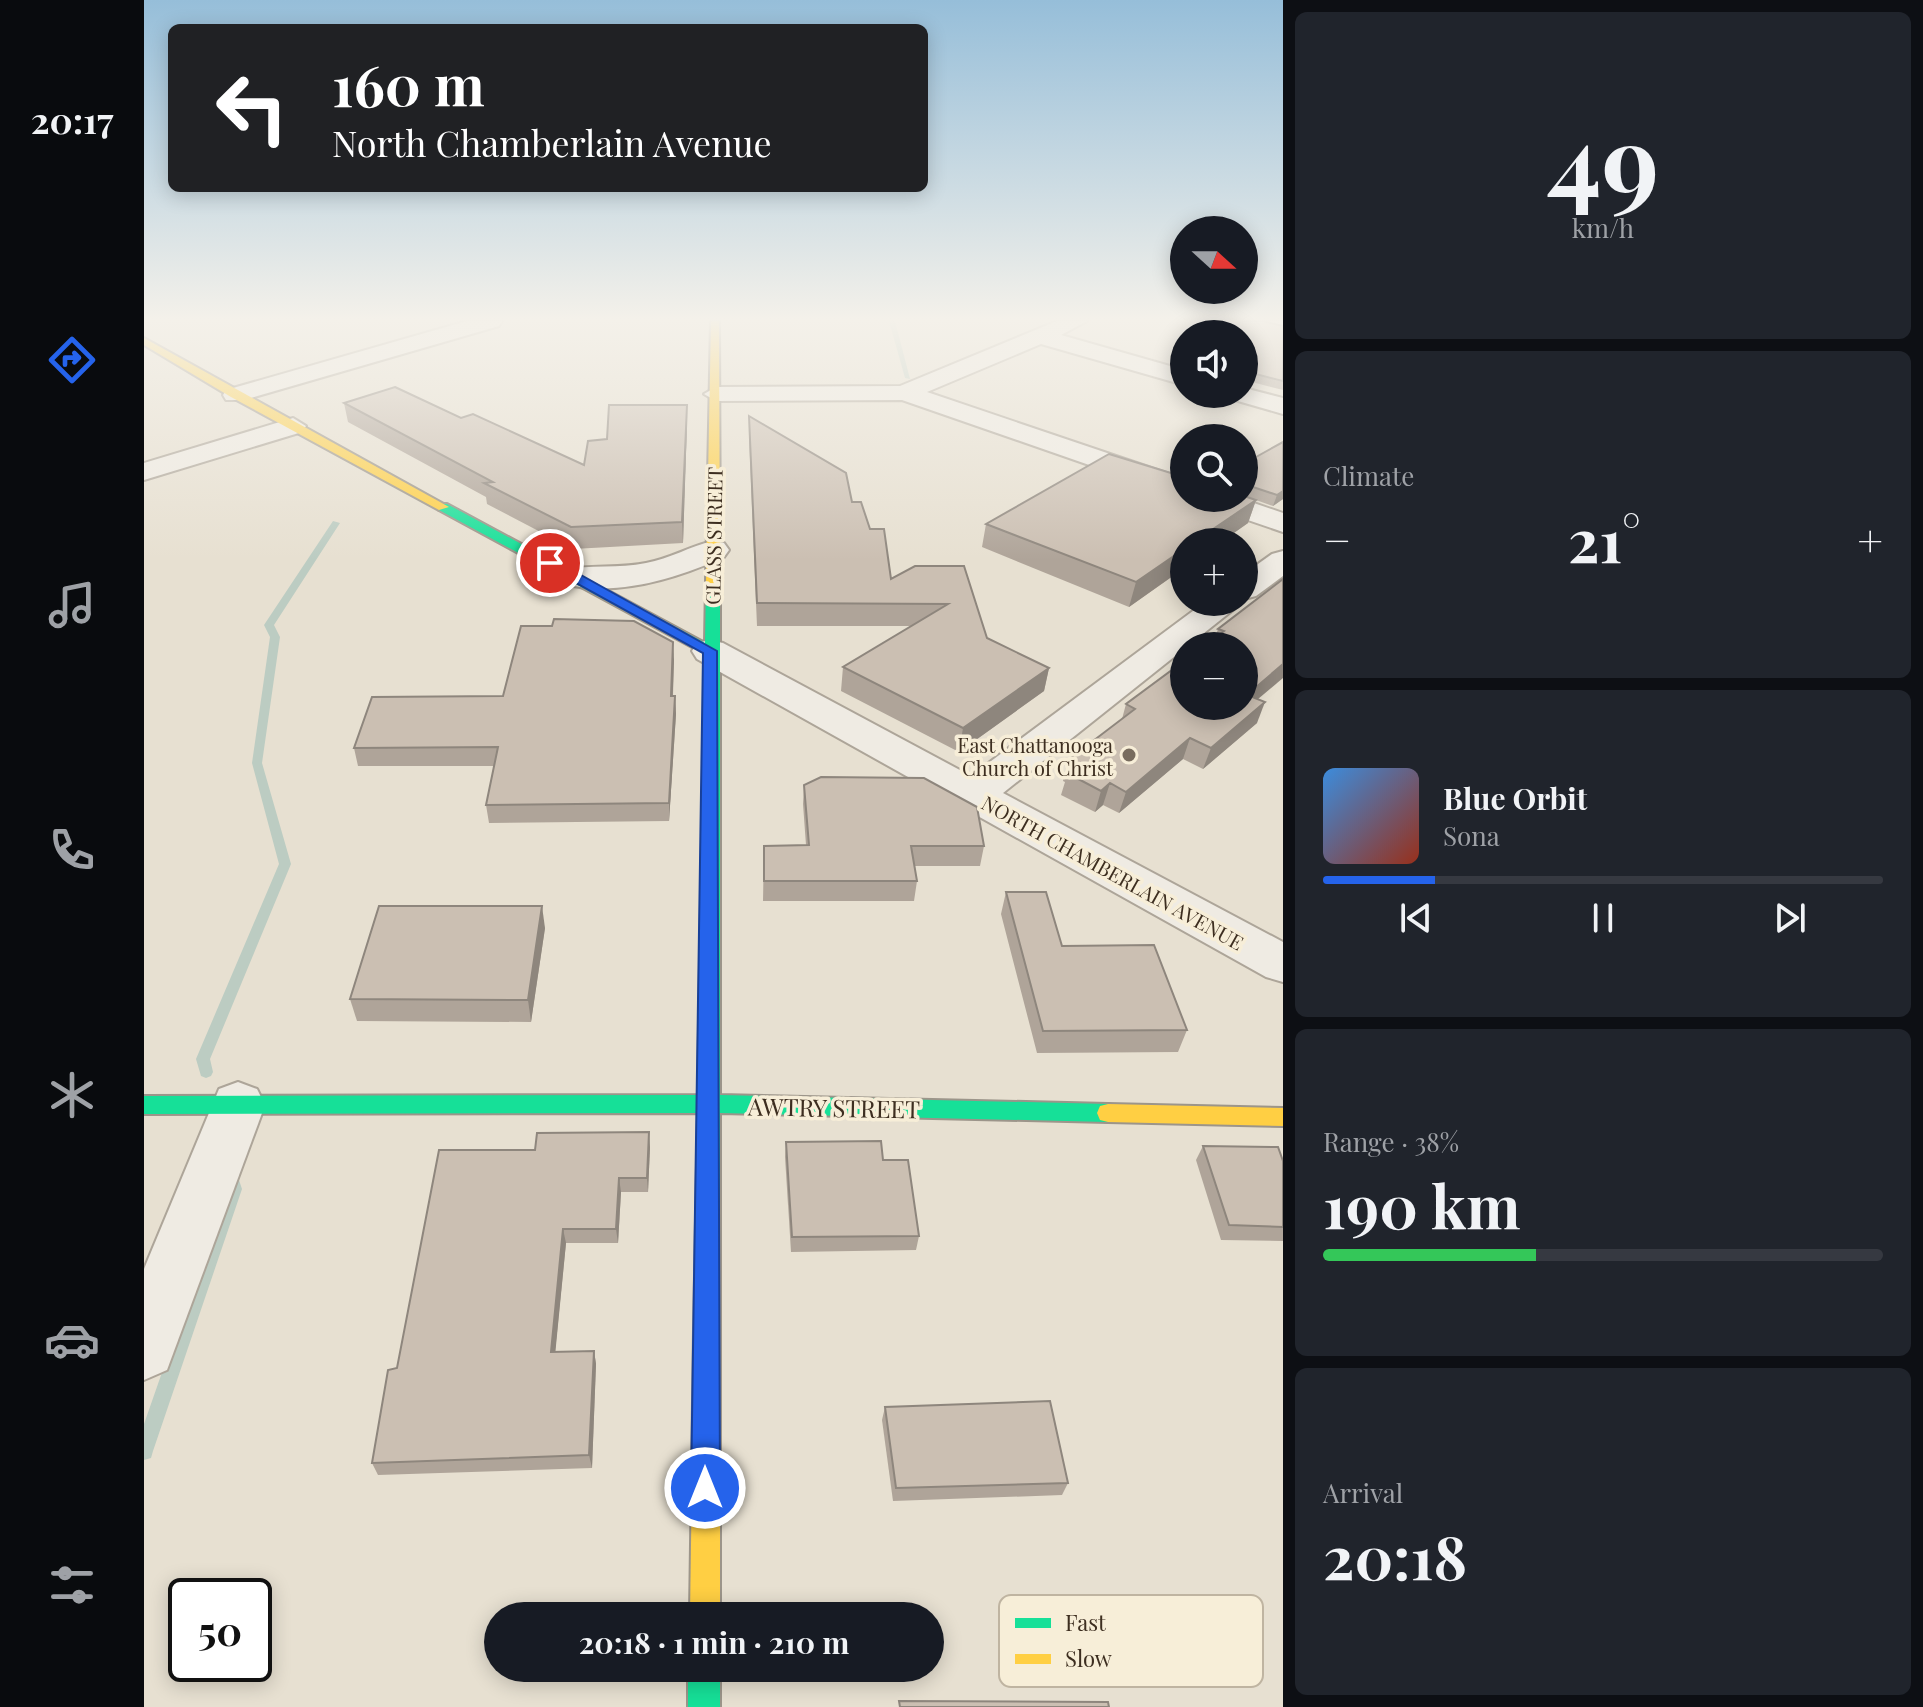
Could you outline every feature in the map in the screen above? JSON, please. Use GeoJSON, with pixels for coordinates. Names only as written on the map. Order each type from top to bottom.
{"type":"FeatureCollection","features":[{"type":"Feature","properties":{"kind":"street","name":"NORTH CHAMBERLAIN AVENUE"},"geometry":{"type":"LineString","coordinates":[[246,401],[1283,964]]}},
{"type":"Feature","properties":{"kind":"street","name":"GLASS STREET"},"geometry":{"type":"LineString","coordinates":[[705,1602],[710,651],[716,401]]}},
{"type":"Feature","properties":{"kind":"street"},"geometry":{"type":"LineString","coordinates":[[926,401],[1170,484]]}},
{"type":"Feature","properties":{"kind":"street"},"geometry":{"type":"LineString","coordinates":[[144,472],[293,426]]}},
{"type":"Feature","properties":{"kind":"street"},"geometry":{"type":"LineString","coordinates":[[1251,512],[1283,523]]}},
{"type":"Feature","properties":{"kind":"street"},"geometry":{"type":"LineString","coordinates":[[575,577],[605,579],[677,568],[713,550]]}},
{"type":"Feature","properties":{"kind":"street"},"geometry":{"type":"LineString","coordinates":[[1258,579],[1283,561]]}},
{"type":"Feature","properties":{"kind":"street"},"geometry":{"type":"LineString","coordinates":[[973,795],[1208,616]]}},
{"type":"Feature","properties":{"kind":"street","name":"AWTRY STREET"},"geometry":{"type":"LineString","coordinates":[[144,1105],[708,1104],[1283,1117]]}},
{"type":"Feature","properties":{"kind":"street"},"geometry":{"type":"LineString","coordinates":[[144,1348],[238,1105]]}},
{"type":"Feature","properties":{"kind":"street"},"geometry":{"type":"LineString","coordinates":[[704,1682],[704,1707]]}},
{"type":"Feature","properties":{"kind":"building"},"geometry":{"type":"Polygon","coordinates":[[[424,401],[461,418],[473,414],[584,465],[588,441],[607,439],[609,405],[687,405],[682,522],[571,527],[484,483],[493,482],[344,403],[424,401]]]}},
{"type":"Feature","properties":{"kind":"building"},"geometry":{"type":"Polygon","coordinates":[[[749,416],[846,473],[852,502],[861,502],[870,529],[884,529],[891,579],[915,566],[964,566],[987,638],[1049,668],[963,728],[843,667],[948,604],[757,603],[749,416]]]}},
{"type":"Feature","properties":{"kind":"building"},"geometry":{"type":"Polygon","coordinates":[[[1283,442],[1283,491],[1277,495],[1258,489],[1258,456],[1283,442]]]}},
{"type":"Feature","properties":{"kind":"building"},"geometry":{"type":"Polygon","coordinates":[[[1109,454],[1170,473],[1170,512],[1238,512],[1215,528],[1170,528],[1170,559],[1136,582],[986,524],[1109,454]]]}},
{"type":"Feature","properties":{"kind":"building"},"geometry":{"type":"Polygon","coordinates":[[[1283,579],[1283,664],[1258,686],[1258,632],[1223,632],[1218,629],[1235,616],[1258,616],[1258,598],[1283,579]]]}},
{"type":"Feature","properties":{"kind":"building"},"geometry":{"type":"Polygon","coordinates":[[[554,619],[634,621],[673,642],[671,696],[675,696],[669,803],[486,805],[498,747],[354,748],[372,697],[503,696],[521,626],[552,626],[554,619]]]}},
{"type":"Feature","properties":{"kind":"building"},"geometry":{"type":"Polygon","coordinates":[[[1170,671],[1170,720],[1244,720],[1211,748],[1190,738],[1126,792],[1110,783],[1101,791],[1067,773],[1078,765],[1068,760],[1135,709],[1126,704],[1170,671]]]}},
{"type":"Feature","properties":{"kind":"building"},"geometry":{"type":"Polygon","coordinates":[[[821,777],[924,778],[977,807],[984,846],[911,846],[917,881],[764,881],[764,846],[809,845],[804,785],[821,777]]]}},
{"type":"Feature","properties":{"kind":"building"},"geometry":{"type":"Polygon","coordinates":[[[1006,892],[1046,892],[1062,946],[1154,945],[1187,1030],[1043,1031],[1006,892]]]}},
{"type":"Feature","properties":{"kind":"building"},"geometry":{"type":"Polygon","coordinates":[[[379,906],[542,906],[528,1000],[350,999],[379,906]]]}},
{"type":"Feature","properties":{"kind":"building"},"geometry":{"type":"Polygon","coordinates":[[[649,1132],[647,1178],[619,1178],[616,1229],[563,1229],[551,1352],[594,1351],[589,1455],[372,1463],[388,1370],[397,1368],[439,1150],[535,1150],[537,1133],[649,1132]]]}},
{"type":"Feature","properties":{"kind":"building"},"geometry":{"type":"Polygon","coordinates":[[[881,1141],[883,1160],[908,1160],[919,1236],[792,1237],[786,1142],[881,1141]]]}},
{"type":"Feature","properties":{"kind":"building"},"geometry":{"type":"Polygon","coordinates":[[[1203,1146],[1278,1147],[1283,1161],[1283,1227],[1229,1225],[1203,1146]]]}},
{"type":"Feature","properties":{"kind":"building"},"geometry":{"type":"Polygon","coordinates":[[[1050,1401],[1068,1483],[896,1488],[885,1407],[1050,1401]]]}},
{"type":"Feature","properties":{"kind":"building"},"geometry":{"type":"Polygon","coordinates":[[[899,1701],[1108,1702],[1109,1707],[900,1707],[899,1701]]]}},
{"type":"Feature","properties":{"kind":"waterway"},"geometry":{"type":"LineString","coordinates":[[206,1072],[203,1059],[285,864],[257,763],[275,637],[269,625],[336,523]]}},
{"type":"Feature","properties":{"kind":"waterway"},"geometry":{"type":"LineString","coordinates":[[144,1451],[234,1189],[232,1182]]}},
{"type":"Feature","properties":{"kind":"traffic: fast"},"geometry":{"type":"LineString","coordinates":[[443,507],[710,651]]}},
{"type":"Feature","properties":{"kind":"traffic: fast"},"geometry":{"type":"LineString","coordinates":[[707,1330],[713,583]]}},
{"type":"Feature","properties":{"kind":"traffic: fast"},"geometry":{"type":"LineString","coordinates":[[144,1105],[708,1104],[1108,1113]]}},
{"type":"Feature","properties":{"kind":"traffic: fast"},"geometry":{"type":"LineString","coordinates":[[704,1682],[704,1707]]}},
{"type":"Feature","properties":{"kind":"traffic: slow"},"geometry":{"type":"LineString","coordinates":[[246,401],[443,507]]}},
{"type":"Feature","properties":{"kind":"traffic: slow"},"geometry":{"type":"LineString","coordinates":[[713,583],[714,401]]}},
{"type":"Feature","properties":{"kind":"traffic: slow"},"geometry":{"type":"LineString","coordinates":[[1108,1113],[1283,1117]]}},
{"type":"Feature","properties":{"kind":"traffic: slow"},"geometry":{"type":"LineString","coordinates":[[705,1602],[707,1330]]}},
{"type":"Feature","properties":{"kind":"place","name":"East Chattanooga Church of Christ"},"geometry":{"type":"Point","coordinates":[1129,755]}},
{"type":"Feature","properties":{"kind":"route"},"geometry":{"type":"LineString","coordinates":[[550,563],[710,651],[705,1488]]}}]}
